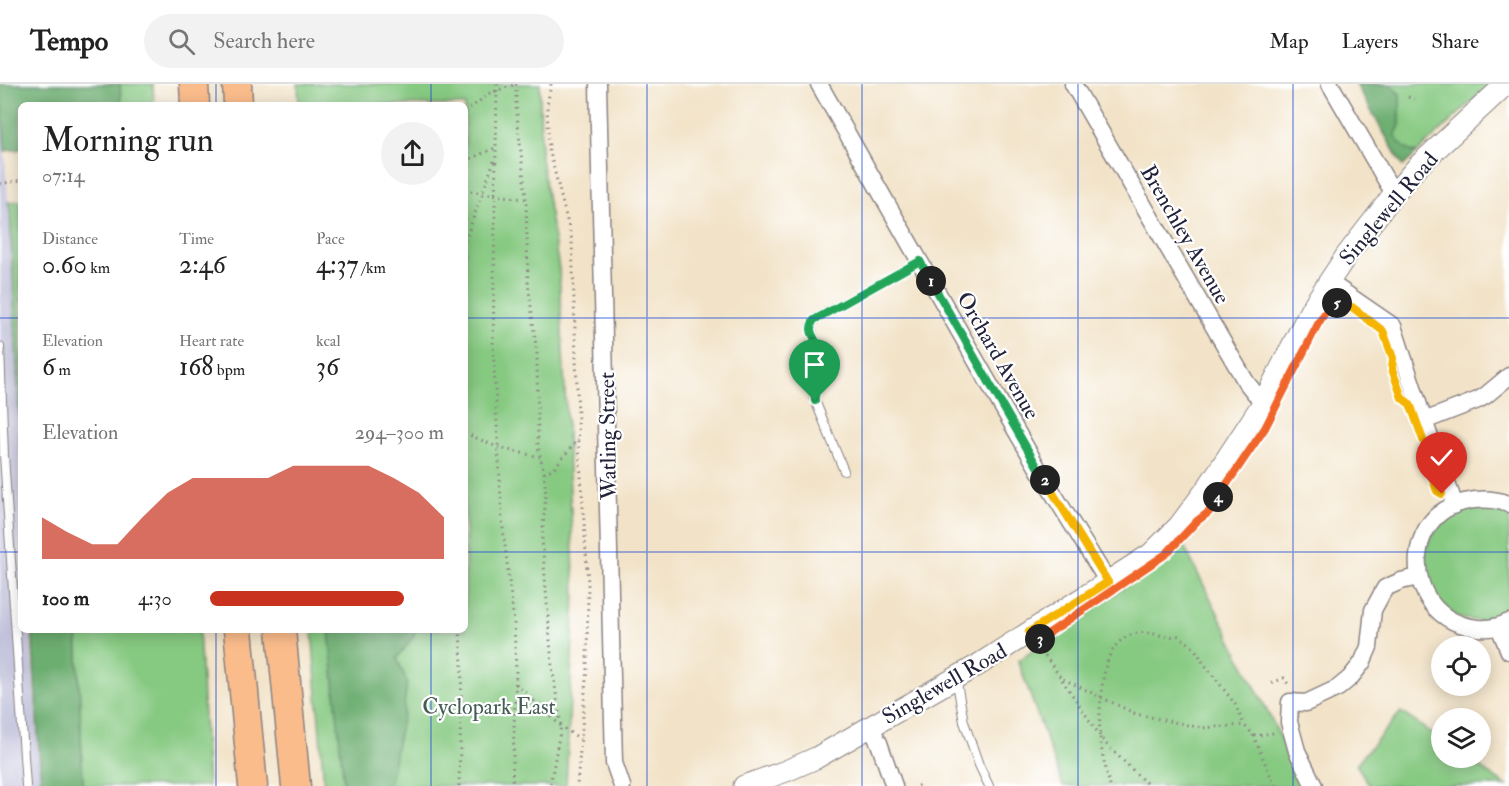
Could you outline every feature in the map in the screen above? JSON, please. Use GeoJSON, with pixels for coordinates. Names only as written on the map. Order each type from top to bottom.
{"type":"FeatureCollection","features":[{"type":"Feature","properties":{"kind":"highway"},"geometry":{"type":"LineString","coordinates":[[195,84],[195,102]]}},
{"type":"Feature","properties":{"kind":"highway"},"geometry":{"type":"LineString","coordinates":[[237,84],[238,102]]}},
{"type":"Feature","properties":{"kind":"highway"},"geometry":{"type":"LineString","coordinates":[[238,633],[253,786]]}},
{"type":"Feature","properties":{"kind":"highway"},"geometry":{"type":"LineString","coordinates":[[281,633],[296,786]]}},
{"type":"Feature","properties":{"kind":"street","name":"Watling Street"},"geometry":{"type":"LineString","coordinates":[[598,84],[614,763],[622,786]]}},
{"type":"Feature","properties":{"kind":"street","name":"Orchard Avenue"},"geometry":{"type":"LineString","coordinates":[[819,84],[1040,472],[1108,582]]}},
{"type":"Feature","properties":{"kind":"street","name":"Brenchley Avenue"},"geometry":{"type":"LineString","coordinates":[[1073,84],[1246,382],[1263,403]]}},
{"type":"Feature","properties":{"kind":"street"},"geometry":{"type":"LineString","coordinates":[[1330,84],[1394,194]]}},
{"type":"Feature","properties":{"kind":"street","name":"Singlewell Road"},"geometry":{"type":"LineString","coordinates":[[744,786],[810,762],[978,665],[1151,554],[1179,526],[1208,487],[1263,403],[1311,309],[1346,256],[1418,166],[1506,84]]}},
{"type":"Feature","properties":{"kind":"street"},"geometry":{"type":"LineString","coordinates":[[1329,282],[1393,326],[1424,421],[1455,505]]}},
{"type":"Feature","properties":{"kind":"street"},"geometry":{"type":"LineString","coordinates":[[1424,421],[1483,397],[1509,376]]}},
{"type":"Feature","properties":{"kind":"street"},"geometry":{"type":"LineString","coordinates":[[1509,504],[1482,499],[1455,505],[1442,513],[1427,528],[1418,554],[1418,577],[1424,593],[1434,607],[1446,618],[1469,627],[1479,629],[1504,625],[1509,651]]}},
{"type":"Feature","properties":{"kind":"street"},"geometry":{"type":"LineString","coordinates":[[1314,786],[1297,751],[1289,722],[1291,697],[1306,703],[1338,688],[1350,678],[1362,663],[1369,647],[1373,609],[1385,588],[1418,577]]}},
{"type":"Feature","properties":{"kind":"street"},"geometry":{"type":"LineString","coordinates":[[870,726],[879,743],[894,786]]}},
{"type":"Feature","properties":{"kind":"lane"},"geometry":{"type":"LineString","coordinates":[[844,471],[814,398],[822,355],[812,336],[811,325],[817,318],[920,261]]}},
{"type":"Feature","properties":{"kind":"lane"},"geometry":{"type":"LineString","coordinates":[[0,347],[4,455],[26,786]]}},
{"type":"Feature","properties":{"kind":"lane"},"geometry":{"type":"LineString","coordinates":[[956,678],[964,722],[989,786]]}},
{"type":"Feature","properties":{"kind":"path"},"geometry":{"type":"LineString","coordinates":[[497,84],[493,345],[502,520],[514,623],[516,684],[512,786]]}},
{"type":"Feature","properties":{"kind":"path"},"geometry":{"type":"LineString","coordinates":[[468,110],[490,93],[516,84],[516,106],[526,199],[528,282],[537,354],[538,446],[546,495],[542,538],[552,666],[561,726],[550,786]]}},
{"type":"Feature","properties":{"kind":"path"},"geometry":{"type":"LineString","coordinates":[[551,84],[547,106],[549,149],[572,240],[579,438],[588,583],[587,668],[577,786]]}},
{"type":"Feature","properties":{"kind":"path"},"geometry":{"type":"LineString","coordinates":[[1408,97],[1414,99]]}},
{"type":"Feature","properties":{"kind":"path"},"geometry":{"type":"LineString","coordinates":[[468,160],[495,148]]}},
{"type":"Feature","properties":{"kind":"path"},"geometry":{"type":"LineString","coordinates":[[468,233],[495,157]]}},
{"type":"Feature","properties":{"kind":"path"},"geometry":{"type":"LineString","coordinates":[[0,184],[18,181]]}},
{"type":"Feature","properties":{"kind":"path"},"geometry":{"type":"LineString","coordinates":[[468,192],[526,199]]}},
{"type":"Feature","properties":{"kind":"path"},"geometry":{"type":"LineString","coordinates":[[468,434],[499,448],[540,457]]}},
{"type":"Feature","properties":{"kind":"path"},"geometry":{"type":"LineString","coordinates":[[544,473],[554,468],[579,438]]}},
{"type":"Feature","properties":{"kind":"path"},"geometry":{"type":"LineString","coordinates":[[1029,632],[1100,736],[1112,751],[1149,786]]}},
{"type":"Feature","properties":{"kind":"path"},"geometry":{"type":"LineString","coordinates":[[1110,786],[1100,736],[1102,678],[1107,663],[1120,641],[1142,632],[1170,637],[1178,636],[1193,647],[1234,704],[1244,725],[1253,735],[1275,786]]}},
{"type":"Feature","properties":{"kind":"path"},"geometry":{"type":"LineString","coordinates":[[459,786],[462,664],[460,633]]}},
{"type":"Feature","properties":{"kind":"path"},"geometry":{"type":"LineString","coordinates":[[1061,678],[1136,714],[1202,728],[1244,725]]}},
{"type":"Feature","properties":{"kind":"path"},"geometry":{"type":"LineString","coordinates":[[1272,683],[1284,678],[1291,697]]}},
{"type":"Feature","properties":{"kind":"path"},"geometry":{"type":"LineString","coordinates":[[516,684],[561,726],[581,740]]}},
{"type":"Feature","properties":{"kind":"path"},"geometry":{"type":"LineString","coordinates":[[1253,735],[1270,733],[1293,735]]}},
{"type":"Feature","properties":{"kind":"path"},"geometry":{"type":"LineString","coordinates":[[917,786],[922,786]]}},
{"type":"Feature","properties":{"kind":"shaded area"},"geometry":{"type":"Polygon","coordinates":[[[0,84],[18,394],[18,633],[30,633],[40,786],[0,786],[0,84]]]}},
{"type":"Feature","properties":{"kind":"green space"},"geometry":{"type":"Polygon","coordinates":[[[0,84],[120,84],[121,102],[18,102],[18,149],[5,151],[0,84]]]}},
{"type":"Feature","properties":{"kind":"green space"},"geometry":{"type":"Polygon","coordinates":[[[120,84],[153,84],[154,102],[121,102],[120,84]]]}},
{"type":"Feature","properties":{"kind":"green space","name":"Cyclopark East"},"geometry":{"type":"Polygon","coordinates":[[[298,84],[540,84],[541,158],[559,269],[575,593],[566,786],[324,786],[312,633],[468,633],[468,102],[299,102],[298,84]]]}},
{"type":"Feature","properties":{"kind":"green space"},"geometry":{"type":"Polygon","coordinates":[[[1356,84],[1490,84],[1403,166],[1356,84]]]}},
{"type":"Feature","properties":{"kind":"green space"},"geometry":{"type":"Polygon","coordinates":[[[1356,84],[1390,85],[1400,94],[1400,125],[1395,136],[1404,147],[1417,153],[1403,166],[1356,84]]]}},
{"type":"Feature","properties":{"kind":"green space"},"geometry":{"type":"Polygon","coordinates":[[[18,201],[18,388],[10,210],[8,202],[18,201]]]}},
{"type":"Feature","properties":{"kind":"green space"},"geometry":{"type":"Polygon","coordinates":[[[1469,506],[1509,511],[1509,616],[1486,622],[1459,618],[1438,602],[1426,581],[1424,553],[1433,531],[1451,514],[1469,506]]]}},
{"type":"Feature","properties":{"kind":"green space"},"geometry":{"type":"Polygon","coordinates":[[[1184,546],[1305,786],[1063,786],[1018,661],[1184,546]]]}},
{"type":"Feature","properties":{"kind":"green space"},"geometry":{"type":"Polygon","coordinates":[[[32,633],[77,633],[83,786],[41,786],[32,633]]]}},
{"type":"Feature","properties":{"kind":"green space"},"geometry":{"type":"Polygon","coordinates":[[[77,633],[199,633],[208,786],[83,786],[77,633]]]}},
{"type":"Feature","properties":{"kind":"green space"},"geometry":{"type":"Polygon","coordinates":[[[329,633],[414,633],[397,658],[407,682],[403,715],[388,786],[344,786],[329,633]]]}},
{"type":"Feature","properties":{"kind":"green space"},"geometry":{"type":"Polygon","coordinates":[[[1401,712],[1431,733],[1431,768],[1481,768],[1507,786],[1370,786],[1356,764],[1401,712]]]}},
{"type":"Feature","properties":{"kind":"route"},"geometry":{"type":"LineString","coordinates":[[815,401],[822,355],[811,333],[814,320],[920,261],[1040,472],[1108,582],[1029,632],[1035,642],[1166,554],[1197,521],[1209,512],[1265,428],[1318,324],[1333,304],[1340,303],[1352,307],[1383,331],[1393,359],[1392,369],[1402,398],[1410,404],[1427,451],[1426,461],[1437,491],[1442,494]]}}]}
